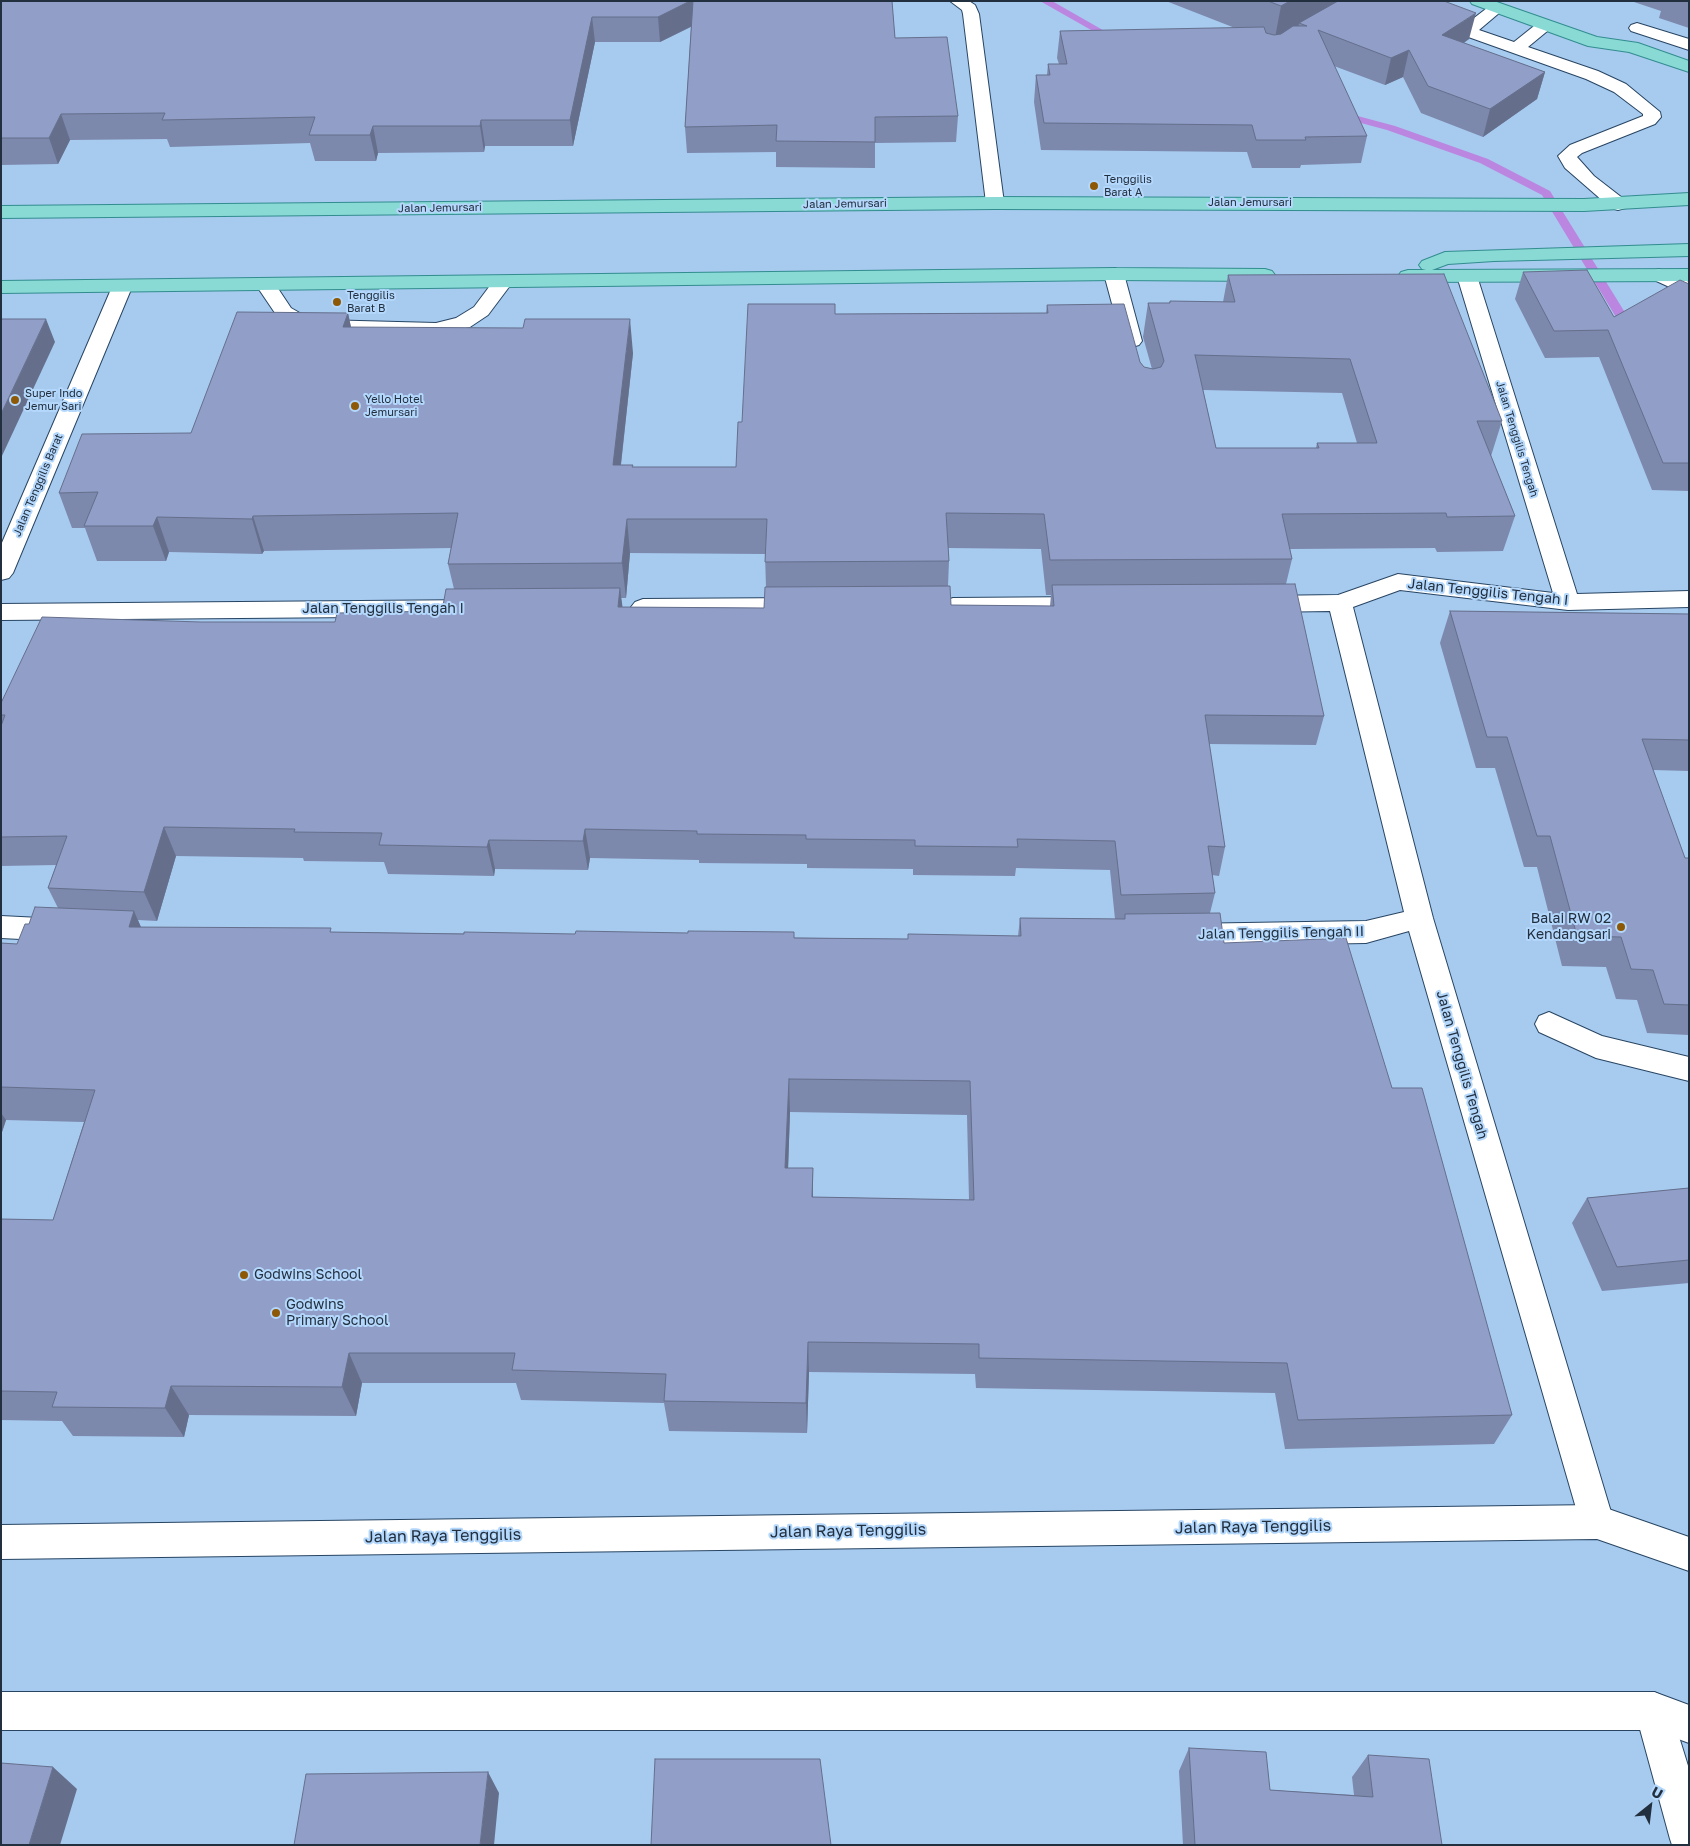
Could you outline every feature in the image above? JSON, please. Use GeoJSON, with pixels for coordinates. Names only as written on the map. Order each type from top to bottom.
{"type":"FeatureCollection","features":[{"type":"Feature","properties":{"kind":"main road"},"geometry":{"type":"LineString","coordinates":[[1478,1],[1594,42],[1632,47],[1689,67]]}},
{"type":"Feature","properties":{"kind":"main road"},"geometry":{"type":"LineString","coordinates":[[1594,42],[1616,60],[1625,63]]}},
{"type":"Feature","properties":{"kind":"main road","name":"Jalan Jemursari"},"geometry":{"type":"LineString","coordinates":[[1,212],[995,203],[1495,205],[1618,204],[1689,199]]}},
{"type":"Feature","properties":{"kind":"main road"},"geometry":{"type":"LineString","coordinates":[[1689,250],[1519,254],[1445,258],[1395,276],[1689,275]]}},
{"type":"Feature","properties":{"kind":"main road"},"geometry":{"type":"LineString","coordinates":[[1,287],[502,283],[1114,274],[1282,275]]}},
{"type":"Feature","properties":{"kind":"street"},"geometry":{"type":"LineString","coordinates":[[958,1],[970,8],[995,203]]}},
{"type":"Feature","properties":{"kind":"street"},"geometry":{"type":"LineString","coordinates":[[1467,31],[1497,8]]}},
{"type":"Feature","properties":{"kind":"street"},"geometry":{"type":"LineString","coordinates":[[1439,21],[1592,74],[1620,88],[1651,112],[1652,117],[1649,120],[1576,149],[1567,156],[1576,169],[1618,204]]}},
{"type":"Feature","properties":{"kind":"street"},"geometry":{"type":"LineString","coordinates":[[1516,48],[1545,25]]}},
{"type":"Feature","properties":{"kind":"street"},"geometry":{"type":"LineString","coordinates":[[1637,28],[1689,46]]}},
{"type":"Feature","properties":{"kind":"street"},"geometry":{"type":"LineString","coordinates":[[1114,274],[1137,360]]}},
{"type":"Feature","properties":{"kind":"street"},"geometry":{"type":"LineString","coordinates":[[1658,275],[1689,290]]}},
{"type":"Feature","properties":{"kind":"street","name":"Jalan Tenggilis Tengah"},"geometry":{"type":"LineString","coordinates":[[1467,276],[1568,602]]}},
{"type":"Feature","properties":{"kind":"street"},"geometry":{"type":"LineString","coordinates":[[266,285],[284,312],[298,321],[321,326],[436,329],[463,323],[481,311],[502,283]]}},
{"type":"Feature","properties":{"kind":"street","name":"Jalan Tenggilis Barat"},"geometry":{"type":"LineString","coordinates":[[1,573],[122,287]]}},
{"type":"Feature","properties":{"kind":"street","name":"Jalan Tenggilis Tengah I"},"geometry":{"type":"LineString","coordinates":[[1241,604],[1340,603],[1398,582],[1568,602],[1689,599]]}},
{"type":"Feature","properties":{"kind":"street","name":"Jalan Tenggilis Tengah"},"geometry":{"type":"LineString","coordinates":[[1340,603],[1419,918],[1597,1522]]}},
{"type":"Feature","properties":{"kind":"street"},"geometry":{"type":"LineString","coordinates":[[932,606],[1111,605]]}},
{"type":"Feature","properties":{"kind":"street"},"geometry":{"type":"LineString","coordinates":[[624,608],[823,606]]}},
{"type":"Feature","properties":{"kind":"street","name":"Jalan Tenggilis Tengah I"},"geometry":{"type":"LineString","coordinates":[[1,612],[504,608]]}},
{"type":"Feature","properties":{"kind":"street","name":"Jalan Tenggilis Tengah II"},"geometry":{"type":"LineString","coordinates":[[1157,936],[1366,932],[1419,918]]}},
{"type":"Feature","properties":{"kind":"street"},"geometry":{"type":"LineString","coordinates":[[1,927],[89,931]]}},
{"type":"Feature","properties":{"kind":"street"},"geometry":{"type":"LineString","coordinates":[[1549,1024],[1596,1046],[1689,1069]]}},
{"type":"Feature","properties":{"kind":"street","name":"Jalan Raya Tenggilis"},"geometry":{"type":"LineString","coordinates":[[1,1542],[1597,1522],[1689,1554]]}},
{"type":"Feature","properties":{"kind":"street"},"geometry":{"type":"LineString","coordinates":[[1,1710],[1654,1711],[1689,1724]]}},
{"type":"Feature","properties":{"kind":"street"},"geometry":{"type":"LineString","coordinates":[[1654,1711],[1689,1839]]}},
{"type":"Feature","properties":{"kind":"building"},"geometry":{"type":"Polygon","coordinates":[[[1,1],[690,1],[658,17],[592,17],[570,120],[481,120],[480,126],[373,126],[370,135],[309,135],[315,117],[162,120],[165,113],[61,114],[49,138],[1,138],[1,1]]]}},
{"type":"Feature","properties":{"kind":"building"},"geometry":{"type":"Polygon","coordinates":[[[693,1],[892,1],[895,38],[947,37],[958,116],[875,117],[875,142],[776,141],[777,125],[685,127],[693,1]]]}},
{"type":"Feature","properties":{"kind":"building"},"geometry":{"type":"Polygon","coordinates":[[[1268,1],[1290,1],[1281,6],[1268,1]]]}},
{"type":"Feature","properties":{"kind":"building"},"geometry":{"type":"Polygon","coordinates":[[[1338,1],[1444,1],[1476,13],[1442,35],[1545,72],[1490,109],[1428,86],[1409,50],[1391,58],[1318,30],[1367,136],[1305,137],[1306,140],[1256,140],[1252,125],[1044,123],[1036,75],[1050,75],[1048,64],[1067,64],[1060,31],[1264,27],[1266,33],[1274,35],[1281,34],[1293,26],[1307,26],[1299,23],[1338,1]]]}},
{"type":"Feature","properties":{"kind":"building"},"geometry":{"type":"Polygon","coordinates":[[[1587,270],[1614,317],[1680,280],[1689,284],[1689,463],[1663,463],[1608,330],[1554,331],[1523,272],[1587,270]]]}},
{"type":"Feature","properties":{"kind":"building"},"geometry":{"type":"Polygon","coordinates":[[[1444,274],[1502,421],[1477,421],[1515,516],[1447,517],[1446,513],[1282,514],[1292,559],[1050,560],[1044,514],[946,513],[949,561],[765,562],[767,519],[627,519],[622,563],[448,564],[458,513],[253,516],[252,519],[157,517],[153,526],[84,526],[98,492],[59,493],[82,434],[191,433],[237,312],[348,313],[343,327],[523,328],[525,319],[630,319],[613,465],[633,465],[632,467],[736,467],[738,422],[742,422],[748,304],[835,304],[835,314],[1048,313],[1047,305],[1124,304],[1140,362],[1144,367],[1153,369],[1161,367],[1164,361],[1148,303],[1170,303],[1170,301],[1235,302],[1228,275],[1444,274]],[[1195,355],[1216,448],[1319,448],[1317,443],[1377,443],[1350,359],[1195,355]]]}},
{"type":"Feature","properties":{"kind":"building"},"geometry":{"type":"Polygon","coordinates":[[[1,319],[46,319],[1,414],[1,319]]]}},
{"type":"Feature","properties":{"kind":"building"},"geometry":{"type":"Polygon","coordinates":[[[1295,584],[1324,716],[1205,715],[1225,847],[1208,846],[1215,893],[1121,895],[1115,841],[1017,839],[1018,847],[915,846],[915,840],[806,839],[806,835],[697,834],[697,831],[585,829],[583,841],[489,840],[487,847],[379,845],[382,833],[294,832],[295,829],[164,827],[144,892],[48,888],[67,836],[1,837],[1,726],[5,715],[1,715],[1,703],[42,617],[201,622],[335,622],[337,613],[442,611],[446,589],[620,588],[618,607],[764,608],[765,587],[950,586],[951,605],[1054,606],[1052,585],[1295,584]]]}},
{"type":"Feature","properties":{"kind":"building"},"geometry":{"type":"Polygon","coordinates":[[[1450,611],[1689,614],[1689,740],[1642,739],[1685,858],[1689,858],[1689,1005],[1664,1004],[1653,970],[1631,969],[1621,937],[1577,936],[1550,836],[1537,836],[1507,737],[1487,737],[1450,611]]]}},
{"type":"Feature","properties":{"kind":"building"},"geometry":{"type":"Polygon","coordinates":[[[35,907],[134,911],[129,927],[331,928],[330,932],[464,934],[464,932],[575,934],[576,931],[794,932],[794,938],[908,939],[908,934],[1021,936],[1020,918],[1125,919],[1125,914],[1220,913],[1224,943],[1346,938],[1392,1088],[1422,1088],[1512,1415],[1298,1420],[1287,1363],[979,1358],[979,1344],[808,1342],[806,1403],[664,1401],[666,1374],[512,1370],[515,1353],[349,1353],[342,1387],[171,1386],[165,1408],[52,1407],[57,1392],[1,1391],[1,1219],[53,1220],[95,1090],[1,1087],[1,943],[17,944],[25,924],[29,924],[35,907]],[[789,1079],[785,1168],[813,1168],[812,1197],[974,1200],[970,1081],[789,1079]]]}},
{"type":"Feature","properties":{"kind":"building"},"geometry":{"type":"Polygon","coordinates":[[[1689,1188],[1689,1260],[1617,1267],[1587,1198],[1689,1188]]]}},
{"type":"Feature","properties":{"kind":"building"},"geometry":{"type":"Polygon","coordinates":[[[1189,1748],[1266,1752],[1270,1790],[1373,1797],[1368,1755],[1429,1759],[1442,1845],[1195,1845],[1189,1748]]]}},
{"type":"Feature","properties":{"kind":"building"},"geometry":{"type":"Polygon","coordinates":[[[655,1759],[820,1759],[831,1845],[651,1845],[655,1759]]]}},
{"type":"Feature","properties":{"kind":"building"},"geometry":{"type":"Polygon","coordinates":[[[1,1763],[53,1767],[29,1845],[1,1845],[1,1763]]]}},
{"type":"Feature","properties":{"kind":"building"},"geometry":{"type":"Polygon","coordinates":[[[488,1772],[480,1845],[294,1845],[306,1774],[488,1772]]]}},
{"type":"Feature","properties":{"kind":"waterway"},"geometry":{"type":"LineString","coordinates":[[1045,1],[1117,41]]}},
{"type":"Feature","properties":{"kind":"waterway"},"geometry":{"type":"LineString","coordinates":[[1339,114],[1391,128],[1484,161],[1546,193],[1631,332]]}},
{"type":"Feature","properties":{"kind":"place","name":"Tenggilis Barat A"},"geometry":{"type":"Point","coordinates":[1094,186]}},
{"type":"Feature","properties":{"kind":"place","name":"Tenggilis Barat B"},"geometry":{"type":"Point","coordinates":[337,302]}},
{"type":"Feature","properties":{"kind":"place","name":"Super Indo Jemur Sari"},"geometry":{"type":"Point","coordinates":[15,400]}},
{"type":"Feature","properties":{"kind":"place","name":"Yello Hotel Jemursari"},"geometry":{"type":"Point","coordinates":[355,406]}},
{"type":"Feature","properties":{"kind":"place","name":"Balai RW 02 Kendangsari"},"geometry":{"type":"Point","coordinates":[1621,927]}},
{"type":"Feature","properties":{"kind":"place","name":"Godwins School"},"geometry":{"type":"Point","coordinates":[244,1275]}},
{"type":"Feature","properties":{"kind":"place","name":"Godwins Primary School"},"geometry":{"type":"Point","coordinates":[276,1313]}}]}
